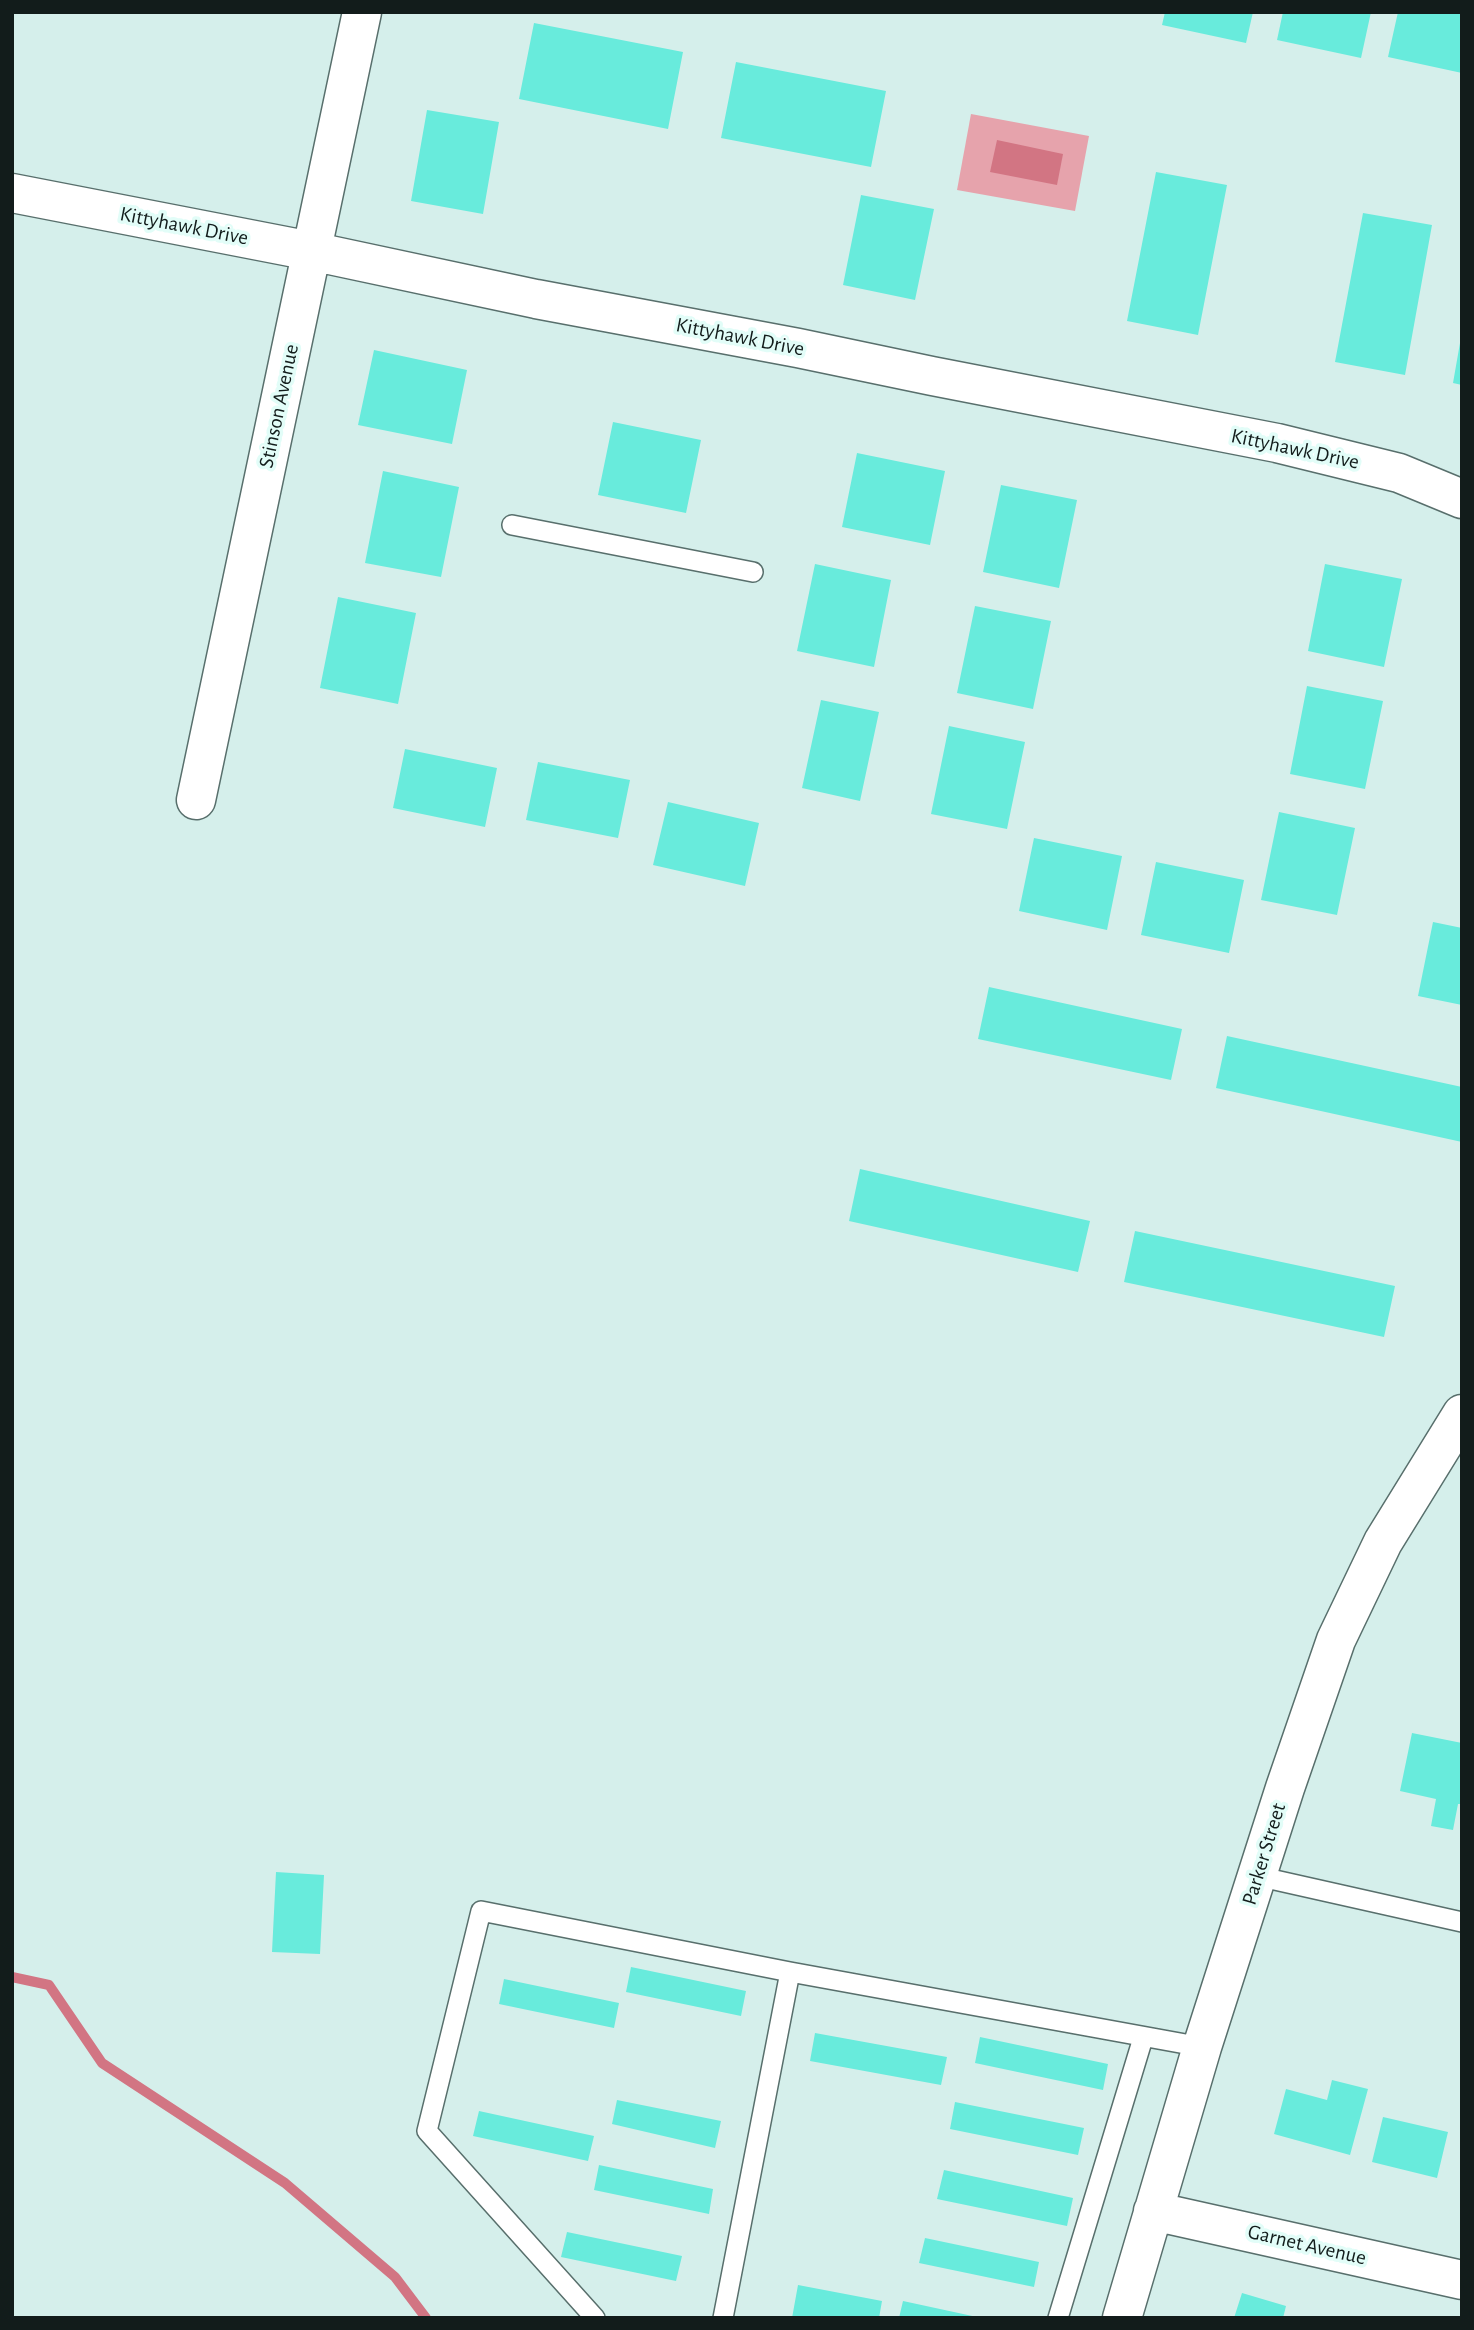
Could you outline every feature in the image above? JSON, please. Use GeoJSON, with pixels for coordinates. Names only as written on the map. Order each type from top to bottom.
{"type":"FeatureCollection","features":[{"type":"Feature","properties":{"kind":"street","name":"Stinson Avenue"},"geometry":{"type":"LineString","coordinates":[[197,800],[362,12]]}},
{"type":"Feature","properties":{"kind":"street","name":"Kittyhawk Drive"},"geometry":{"type":"LineString","coordinates":[[12,193],[311,251],[536,299],[1277,443],[1399,473],[1462,499]]}},
{"type":"Feature","properties":{"kind":"street","name":"Parker Street"},"geometry":{"type":"LineString","coordinates":[[1122,2318],[1202,2047],[1284,1788],[1336,1640],[1383,1542],[1462,1414]]}},
{"type":"Feature","properties":{"kind":"street","name":"Garnet Avenue"},"geometry":{"type":"LineString","coordinates":[[1153,2211],[1462,2280]]}},
{"type":"Feature","properties":{"kind":"lane"},"geometry":{"type":"LineString","coordinates":[[512,525],[753,572]]}},
{"type":"Feature","properties":{"kind":"lane"},"geometry":{"type":"LineString","coordinates":[[1257,1877],[1462,1922]]}},
{"type":"Feature","properties":{"kind":"lane"},"geometry":{"type":"LineString","coordinates":[[596,2318],[427,2131],[481,1911],[790,1972],[1202,2047]]}},
{"type":"Feature","properties":{"kind":"lane"},"geometry":{"type":"LineString","coordinates":[[723,2318],[790,1972]]}},
{"type":"Feature","properties":{"kind":"lane"},"geometry":{"type":"LineString","coordinates":[[1058,2318],[1143,2038]]}},
{"type":"Feature","properties":{"kind":"shaded area"},"geometry":{"type":"Polygon","coordinates":[[[971,114],[1089,136],[1075,211],[957,190],[971,114]]]}},
{"type":"Feature","properties":{"kind":"shaded area"},"geometry":{"type":"Polygon","coordinates":[[[997,140],[1063,154],[1057,185],[990,172],[997,140]]]}},
{"type":"Feature","properties":{"kind":"building"},"geometry":{"type":"Polygon","coordinates":[[[1165,12],[1253,12],[1246,43],[1162,25],[1165,12]]]}},
{"type":"Feature","properties":{"kind":"building"},"geometry":{"type":"Polygon","coordinates":[[[1283,12],[1371,12],[1361,58],[1277,40],[1283,12]]]}},
{"type":"Feature","properties":{"kind":"building"},"geometry":{"type":"Polygon","coordinates":[[[1398,12],[1462,12],[1462,73],[1388,57],[1398,12]]]}},
{"type":"Feature","properties":{"kind":"building"},"geometry":{"type":"Polygon","coordinates":[[[534,23],[683,52],[668,129],[519,99],[534,23]]]}},
{"type":"Feature","properties":{"kind":"building"},"geometry":{"type":"Polygon","coordinates":[[[736,62],[886,91],[871,167],[721,138],[736,62]]]}},
{"type":"Feature","properties":{"kind":"building"},"geometry":{"type":"Polygon","coordinates":[[[427,110],[499,122],[483,214],[411,201],[427,110]]]}},
{"type":"Feature","properties":{"kind":"building"},"geometry":{"type":"Polygon","coordinates":[[[1156,172],[1227,185],[1198,335],[1127,321],[1156,172]]]}},
{"type":"Feature","properties":{"kind":"building"},"geometry":{"type":"Polygon","coordinates":[[[861,195],[934,209],[915,300],[843,285],[861,195]]]}},
{"type":"Feature","properties":{"kind":"building"},"geometry":{"type":"Polygon","coordinates":[[[1363,213],[1432,225],[1405,375],[1335,362],[1363,213]]]}},
{"type":"Feature","properties":{"kind":"building"},"geometry":{"type":"Polygon","coordinates":[[[1462,343],[1462,385],[1453,383],[1462,343]]]}},
{"type":"Feature","properties":{"kind":"building"},"geometry":{"type":"Polygon","coordinates":[[[374,350],[467,370],[452,444],[358,425],[374,350]]]}},
{"type":"Feature","properties":{"kind":"building"},"geometry":{"type":"Polygon","coordinates":[[[613,422],[701,440],[686,513],[598,495],[613,422]]]}},
{"type":"Feature","properties":{"kind":"building"},"geometry":{"type":"Polygon","coordinates":[[[857,453],[945,471],[930,545],[842,527],[857,453]]]}},
{"type":"Feature","properties":{"kind":"building"},"geometry":{"type":"Polygon","coordinates":[[[383,471],[459,487],[441,577],[365,563],[383,471]]]}},
{"type":"Feature","properties":{"kind":"building"},"geometry":{"type":"Polygon","coordinates":[[[1001,485],[1077,500],[1059,588],[983,572],[1001,485]]]}},
{"type":"Feature","properties":{"kind":"building"},"geometry":{"type":"Polygon","coordinates":[[[815,564],[891,580],[874,667],[797,651],[815,564]]]}},
{"type":"Feature","properties":{"kind":"building"},"geometry":{"type":"Polygon","coordinates":[[[1325,564],[1402,579],[1384,667],[1308,651],[1325,564]]]}},
{"type":"Feature","properties":{"kind":"building"},"geometry":{"type":"Polygon","coordinates":[[[338,597],[416,613],[398,704],[320,688],[338,597]]]}},
{"type":"Feature","properties":{"kind":"building"},"geometry":{"type":"Polygon","coordinates":[[[975,606],[1051,621],[1033,709],[957,693],[975,606]]]}},
{"type":"Feature","properties":{"kind":"building"},"geometry":{"type":"Polygon","coordinates":[[[1307,686],[1383,701],[1365,789],[1290,774],[1307,686]]]}},
{"type":"Feature","properties":{"kind":"building"},"geometry":{"type":"Polygon","coordinates":[[[821,700],[879,712],[860,801],[802,788],[821,700]]]}},
{"type":"Feature","properties":{"kind":"building"},"geometry":{"type":"Polygon","coordinates":[[[949,726],[1025,742],[1007,829],[931,814],[949,726]]]}},
{"type":"Feature","properties":{"kind":"building"},"geometry":{"type":"Polygon","coordinates":[[[405,749],[497,768],[485,827],[393,808],[405,749]]]}},
{"type":"Feature","properties":{"kind":"building"},"geometry":{"type":"Polygon","coordinates":[[[538,762],[630,780],[618,838],[526,820],[538,762]]]}},
{"type":"Feature","properties":{"kind":"building"},"geometry":{"type":"Polygon","coordinates":[[[668,802],[759,823],[745,886],[653,865],[668,802]]]}},
{"type":"Feature","properties":{"kind":"building"},"geometry":{"type":"Polygon","coordinates":[[[1279,812],[1355,828],[1337,915],[1261,900],[1279,812]]]}},
{"type":"Feature","properties":{"kind":"building"},"geometry":{"type":"Polygon","coordinates":[[[1034,838],[1122,856],[1107,930],[1019,911],[1034,838]]]}},
{"type":"Feature","properties":{"kind":"building"},"geometry":{"type":"Polygon","coordinates":[[[1156,862],[1244,880],[1229,953],[1141,935],[1156,862]]]}},
{"type":"Feature","properties":{"kind":"building"},"geometry":{"type":"Polygon","coordinates":[[[1433,922],[1462,928],[1462,1005],[1418,996],[1433,922]]]}},
{"type":"Feature","properties":{"kind":"building"},"geometry":{"type":"Polygon","coordinates":[[[989,987],[1182,1029],[1171,1080],[978,1039],[989,987]]]}},
{"type":"Feature","properties":{"kind":"building"},"geometry":{"type":"Polygon","coordinates":[[[1227,1036],[1462,1087],[1462,1142],[1216,1088],[1227,1036]]]}},
{"type":"Feature","properties":{"kind":"building"},"geometry":{"type":"Polygon","coordinates":[[[860,1169],[1090,1221],[1078,1272],[849,1221],[860,1169]]]}},
{"type":"Feature","properties":{"kind":"building"},"geometry":{"type":"Polygon","coordinates":[[[1135,1231],[1395,1286],[1384,1337],[1124,1282],[1135,1231]]]}},
{"type":"Feature","properties":{"kind":"building"},"geometry":{"type":"Polygon","coordinates":[[[1412,1733],[1462,1743],[1462,1804],[1458,1804],[1453,1830],[1431,1826],[1436,1799],[1400,1791],[1412,1733]]]}},
{"type":"Feature","properties":{"kind":"building"},"geometry":{"type":"Polygon","coordinates":[[[276,1872],[324,1875],[320,1954],[272,1952],[276,1872]]]}},
{"type":"Feature","properties":{"kind":"building"},"geometry":{"type":"Polygon","coordinates":[[[631,1967],[746,1991],[741,2016],[626,1992],[631,1967]]]}},
{"type":"Feature","properties":{"kind":"building"},"geometry":{"type":"Polygon","coordinates":[[[504,1979],[619,2003],[614,2028],[499,2004],[504,1979]]]}},
{"type":"Feature","properties":{"kind":"building"},"geometry":{"type":"Polygon","coordinates":[[[815,2033],[947,2057],[941,2085],[810,2061],[815,2033]]]}},
{"type":"Feature","properties":{"kind":"building"},"geometry":{"type":"Polygon","coordinates":[[[980,2037],[1108,2064],[1103,2090],[975,2063],[980,2037]]]}},
{"type":"Feature","properties":{"kind":"building"},"geometry":{"type":"Polygon","coordinates":[[[1332,2080],[1368,2089],[1350,2155],[1274,2134],[1286,2089],[1327,2100],[1332,2080]]]}},
{"type":"Feature","properties":{"kind":"building"},"geometry":{"type":"Polygon","coordinates":[[[617,2100],[721,2121],[715,2148],[612,2124],[617,2100]]]}},
{"type":"Feature","properties":{"kind":"building"},"geometry":{"type":"Polygon","coordinates":[[[955,2102],[1084,2128],[1078,2155],[950,2129],[955,2102]]]}},
{"type":"Feature","properties":{"kind":"building"},"geometry":{"type":"Polygon","coordinates":[[[479,2111],[594,2136],[588,2161],[473,2136],[479,2111]]]}},
{"type":"Feature","properties":{"kind":"building"},"geometry":{"type":"Polygon","coordinates":[[[1383,2117],[1448,2132],[1437,2178],[1372,2162],[1383,2117]]]}},
{"type":"Feature","properties":{"kind":"building"},"geometry":{"type":"Polygon","coordinates":[[[599,2165],[713,2189],[709,2214],[594,2190],[599,2165]]]}},
{"type":"Feature","properties":{"kind":"building"},"geometry":{"type":"Polygon","coordinates":[[[944,2170],[1073,2198],[1067,2226],[937,2199],[944,2170]]]}},
{"type":"Feature","properties":{"kind":"building"},"geometry":{"type":"Polygon","coordinates":[[[567,2232],[682,2256],[676,2281],[561,2257],[567,2232]]]}},
{"type":"Feature","properties":{"kind":"building"},"geometry":{"type":"Polygon","coordinates":[[[925,2238],[1039,2262],[1034,2287],[919,2263],[925,2238]]]}},
{"type":"Feature","properties":{"kind":"building"},"geometry":{"type":"Polygon","coordinates":[[[798,2285],[882,2301],[879,2318],[792,2318],[798,2285]]]}},
{"type":"Feature","properties":{"kind":"building"},"geometry":{"type":"Polygon","coordinates":[[[1242,2293],[1286,2306],[1283,2318],[1234,2318],[1242,2293]]]}},
{"type":"Feature","properties":{"kind":"building"},"geometry":{"type":"Polygon","coordinates":[[[903,2301],[977,2317],[977,2318],[899,2318],[903,2301]]]}},
{"type":"Feature","properties":{"kind":"waterway"},"geometry":{"type":"LineString","coordinates":[[12,1977],[49,1985],[102,2063],[285,2183],[395,2277],[426,2318]]}}]}
